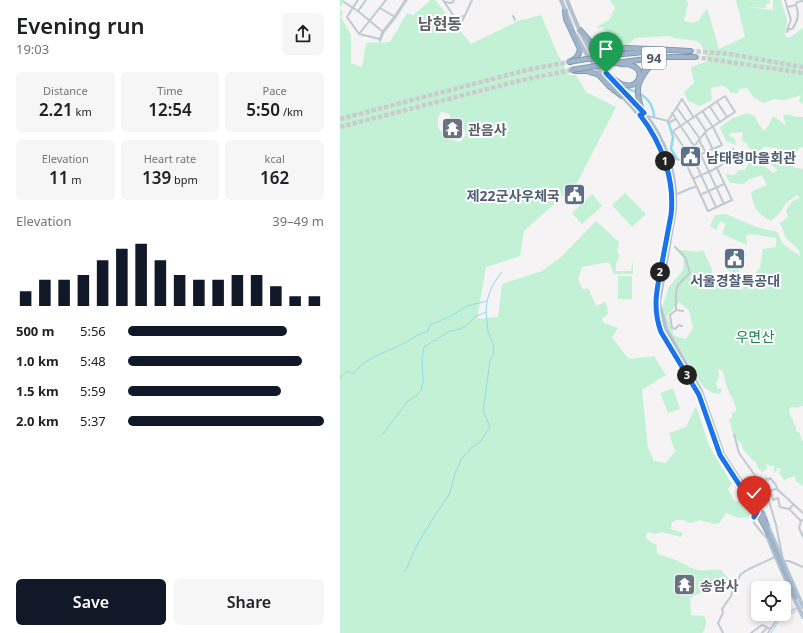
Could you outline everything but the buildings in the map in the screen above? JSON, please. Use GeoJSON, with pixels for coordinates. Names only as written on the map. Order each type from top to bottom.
{"type":"FeatureCollection","features":[{"type":"Feature","properties":{"kind":"highway","name":"94"},"geometry":{"type":"LineString","coordinates":[[565,10],[566,19],[580,49],[577,57],[568,62],[612,55],[671,50],[690,51]]}},
{"type":"Feature","properties":{"kind":"highway"},"geometry":{"type":"LineString","coordinates":[[580,30],[594,46],[603,50],[626,48],[671,50]]}},
{"type":"Feature","properties":{"kind":"highway"},"geometry":{"type":"LineString","coordinates":[[612,55],[619,51],[630,50]]}},
{"type":"Feature","properties":{"kind":"highway"},"geometry":{"type":"LineString","coordinates":[[639,87],[651,64],[659,60],[673,57]]}},
{"type":"Feature","properties":{"kind":"highway","name":"94"},"geometry":{"type":"LineString","coordinates":[[622,96],[609,86],[599,75],[591,72],[571,70],[648,58],[694,57]]}},
{"type":"Feature","properties":{"kind":"highway"},"geometry":{"type":"LineString","coordinates":[[643,114],[639,98],[639,87],[645,70],[646,61]]}},
{"type":"Feature","properties":{"kind":"highway"},"geometry":{"type":"LineString","coordinates":[[606,73],[625,86],[631,86],[637,83],[640,76],[636,68],[632,65],[615,63]]}},
{"type":"Feature","properties":{"kind":"highway"},"geometry":{"type":"LineString","coordinates":[[759,512],[796,596]]}},
{"type":"Feature","properties":{"kind":"main road"},"geometry":{"type":"LineString","coordinates":[[561,0],[577,38],[588,57],[610,84],[643,114]]}},
{"type":"Feature","properties":{"kind":"main road"},"geometry":{"type":"LineString","coordinates":[[567,0],[596,61],[643,114],[672,172],[675,210],[655,302],[657,321],[661,332],[701,391],[724,454],[759,512],[782,558],[801,605],[803,617]]}},
{"type":"Feature","properties":{"kind":"main road"},"geometry":{"type":"LineString","coordinates":[[565,10],[570,8]]}},
{"type":"Feature","properties":{"kind":"main road"},"geometry":{"type":"LineString","coordinates":[[666,158],[671,201],[668,242]]}},
{"type":"Feature","properties":{"kind":"main road"},"geometry":{"type":"LineString","coordinates":[[678,355],[699,395],[720,455],[759,512],[776,558],[801,605]]}},
{"type":"Feature","properties":{"kind":"street"},"geometry":{"type":"LineString","coordinates":[[358,0],[347,18],[358,34],[380,40],[383,32],[406,0]]}},
{"type":"Feature","properties":{"kind":"street"},"geometry":{"type":"LineString","coordinates":[[358,11],[366,0]]}},
{"type":"Feature","properties":{"kind":"street"},"geometry":{"type":"LineString","coordinates":[[358,34],[386,0]]}},
{"type":"Feature","properties":{"kind":"street"},"geometry":{"type":"LineString","coordinates":[[444,1],[450,4],[454,0]]}},
{"type":"Feature","properties":{"kind":"street"},"geometry":{"type":"LineString","coordinates":[[460,30],[464,16],[472,0]]}},
{"type":"Feature","properties":{"kind":"street"},"geometry":{"type":"LineString","coordinates":[[788,0],[785,0],[791,20],[787,32],[789,28],[792,29],[797,22],[798,10],[796,5],[798,1],[803,1]]}},
{"type":"Feature","properties":{"kind":"street"},"geometry":{"type":"LineString","coordinates":[[444,1],[455,18],[464,16]]}},
{"type":"Feature","properties":{"kind":"street"},"geometry":{"type":"LineString","coordinates":[[344,2],[358,11],[383,32]]}},
{"type":"Feature","properties":{"kind":"street"},"geometry":{"type":"LineString","coordinates":[[787,7],[796,5]]}},
{"type":"Feature","properties":{"kind":"street"},"geometry":{"type":"LineString","coordinates":[[380,8],[395,17]]}},
{"type":"Feature","properties":{"kind":"street"},"geometry":{"type":"LineString","coordinates":[[513,16],[515,20]]}},
{"type":"Feature","properties":{"kind":"street"},"geometry":{"type":"LineString","coordinates":[[688,154],[673,132],[725,96],[735,112],[706,132],[688,154],[685,161],[708,211],[732,200],[709,151]]}},
{"type":"Feature","properties":{"kind":"street"},"geometry":{"type":"LineString","coordinates":[[643,114],[668,121],[682,99],[706,132],[713,150]]}},
{"type":"Feature","properties":{"kind":"street"},"geometry":{"type":"LineString","coordinates":[[717,102],[727,117]]}},
{"type":"Feature","properties":{"kind":"street"},"geometry":{"type":"LineString","coordinates":[[710,107],[720,122]]}},
{"type":"Feature","properties":{"kind":"street"},"geometry":{"type":"LineString","coordinates":[[677,108],[700,140],[706,153]]}},
{"type":"Feature","properties":{"kind":"street"},"geometry":{"type":"LineString","coordinates":[[666,158],[685,161],[722,145],[703,112]]}},
{"type":"Feature","properties":{"kind":"street"},"geometry":{"type":"LineString","coordinates":[[672,113],[694,147],[698,156]]}},
{"type":"Feature","properties":{"kind":"street"},"geometry":{"type":"LineString","coordinates":[[668,123],[676,119]]}},
{"type":"Feature","properties":{"kind":"street"},"geometry":{"type":"LineString","coordinates":[[693,179],[725,163],[733,149]]}},
{"type":"Feature","properties":{"kind":"street"},"geometry":{"type":"LineString","coordinates":[[750,160],[752,154]]}},
{"type":"Feature","properties":{"kind":"street"},"geometry":{"type":"LineString","coordinates":[[728,159],[750,160],[774,154]]}},
{"type":"Feature","properties":{"kind":"street"},"geometry":{"type":"LineString","coordinates":[[701,155],[724,204]]}},
{"type":"Feature","properties":{"kind":"street"},"geometry":{"type":"LineString","coordinates":[[713,158],[719,156]]}},
{"type":"Feature","properties":{"kind":"street"},"geometry":{"type":"LineString","coordinates":[[693,158],[716,207]]}},
{"type":"Feature","properties":{"kind":"street"},"geometry":{"type":"LineString","coordinates":[[700,195],[724,184]]}},
{"type":"Feature","properties":{"kind":"street"},"geometry":{"type":"LineString","coordinates":[[675,195],[696,187]]}},
{"type":"Feature","properties":{"kind":"street"},"geometry":{"type":"LineString","coordinates":[[675,246],[681,254],[686,255],[690,273],[678,284],[676,288],[676,310]]}},
{"type":"Feature","properties":{"kind":"street"},"geometry":{"type":"LineString","coordinates":[[682,311],[676,310],[670,315],[672,328],[675,329],[678,325],[682,326]]}},
{"type":"Feature","properties":{"kind":"street"},"geometry":{"type":"LineString","coordinates":[[734,434],[738,452],[766,492],[776,525],[782,551],[782,558],[803,567]]}},
{"type":"Feature","properties":{"kind":"street"},"geometry":{"type":"LineString","coordinates":[[766,478],[768,480],[770,478],[777,489],[803,513]]}},
{"type":"Feature","properties":{"kind":"street"},"geometry":{"type":"LineString","coordinates":[[766,492],[777,489]]}},
{"type":"Feature","properties":{"kind":"street"},"geometry":{"type":"LineString","coordinates":[[771,490],[773,500],[778,498],[780,507],[789,510],[802,520],[799,528],[803,535]]}},
{"type":"Feature","properties":{"kind":"street"},"geometry":{"type":"LineString","coordinates":[[789,510],[794,505]]}},
{"type":"Feature","properties":{"kind":"street"},"geometry":{"type":"LineString","coordinates":[[759,512],[754,517],[754,523],[769,541]]}},
{"type":"Feature","properties":{"kind":"street"},"geometry":{"type":"LineString","coordinates":[[723,633],[718,623],[723,613],[722,609],[731,596],[741,574],[776,558]]}},
{"type":"Feature","properties":{"kind":"street"},"geometry":{"type":"LineString","coordinates":[[768,633],[777,619],[801,605]]}},
{"type":"Feature","properties":{"kind":"street"},"geometry":{"type":"LineString","coordinates":[[750,633],[762,625],[770,629]]}},
{"type":"Feature","properties":{"kind":"street"},"geometry":{"type":"LineString","coordinates":[[762,633],[767,628]]}},
{"type":"Feature","properties":{"kind":"green space"},"geometry":{"type":"Polygon","coordinates":[[[340,0],[345,0],[340,8],[340,0]]]}},
{"type":"Feature","properties":{"kind":"green space"},"geometry":{"type":"Polygon","coordinates":[[[431,0],[435,0],[471,44],[518,21],[541,15],[558,55],[569,75],[576,75],[586,92],[616,107],[577,183],[524,231],[520,256],[486,267],[477,319],[498,317],[502,284],[542,271],[560,258],[596,221],[619,242],[617,253],[620,255],[616,264],[616,271],[631,271],[633,261],[633,274],[614,274],[609,262],[582,267],[578,279],[583,290],[588,288],[596,306],[605,302],[608,314],[602,319],[604,323],[618,328],[612,337],[627,357],[630,359],[654,356],[666,375],[642,390],[648,448],[654,461],[666,463],[675,451],[669,433],[686,427],[696,406],[709,446],[732,484],[728,489],[734,501],[745,501],[752,512],[748,517],[739,518],[726,513],[719,523],[714,524],[700,520],[690,523],[684,520],[677,520],[672,522],[671,529],[683,533],[681,537],[661,532],[656,534],[648,532],[646,538],[652,543],[656,544],[657,554],[681,562],[691,568],[704,571],[715,569],[721,570],[729,579],[729,583],[690,598],[691,615],[704,616],[705,618],[706,625],[702,633],[340,633],[340,8],[343,12],[341,17],[351,35],[351,63],[362,67],[366,43],[390,42],[407,13],[413,15],[431,0]],[[441,112],[438,118],[438,128],[448,137],[460,142],[466,135],[464,129],[450,123],[450,114],[441,112]]]}},
{"type":"Feature","properties":{"kind":"green space"},"geometry":{"type":"Polygon","coordinates":[[[610,0],[686,0],[688,3],[684,21],[693,23],[699,20],[707,8],[719,49],[745,37],[736,0],[770,0],[770,4],[766,4],[766,8],[745,7],[773,10],[773,0],[781,0],[787,20],[785,36],[789,38],[803,28],[803,104],[799,101],[801,95],[785,100],[774,99],[764,103],[753,97],[747,88],[739,89],[738,93],[731,93],[726,87],[720,86],[711,88],[712,100],[700,106],[688,101],[684,92],[694,83],[691,67],[708,61],[701,44],[697,41],[669,36],[635,38],[628,45],[618,44],[613,46],[615,42],[602,27],[598,29],[597,27],[609,20],[615,8],[610,0]]]}},
{"type":"Feature","properties":{"kind":"green space"},"geometry":{"type":"Polygon","coordinates":[[[747,113],[755,116],[764,131],[769,125],[773,116],[786,125],[783,116],[786,114],[803,117],[803,147],[799,148],[795,154],[780,154],[777,148],[764,147],[758,153],[748,147],[747,143],[742,141],[743,132],[730,133],[729,136],[735,139],[736,145],[726,141],[720,127],[733,118],[747,113]]]}},
{"type":"Feature","properties":{"kind":"green space","name":"우면산"},"geometry":{"type":"Polygon","coordinates":[[[774,157],[781,162],[785,161],[796,168],[803,169],[803,406],[795,408],[792,407],[789,409],[796,427],[796,431],[800,433],[803,441],[803,486],[796,481],[795,476],[786,479],[785,481],[779,473],[781,470],[779,468],[776,468],[777,471],[774,472],[774,465],[770,467],[767,464],[767,468],[763,472],[761,471],[755,461],[743,450],[742,444],[734,437],[729,419],[732,418],[732,413],[736,411],[736,408],[726,385],[723,371],[718,369],[719,376],[716,384],[718,389],[722,388],[720,394],[713,393],[703,387],[669,331],[662,309],[668,288],[683,270],[684,259],[679,253],[680,250],[697,252],[703,250],[712,269],[713,283],[742,290],[760,268],[763,249],[776,247],[776,238],[750,234],[746,236],[747,245],[722,234],[726,224],[720,221],[716,230],[710,226],[715,215],[726,214],[756,227],[777,232],[783,244],[800,256],[799,250],[786,238],[780,223],[788,217],[786,210],[793,201],[800,198],[797,195],[786,203],[780,213],[771,221],[756,210],[751,192],[767,185],[762,175],[748,180],[744,184],[730,183],[725,174],[735,175],[738,170],[745,170],[749,163],[758,161],[773,173],[778,170],[767,161],[774,157]],[[679,302],[667,316],[674,336],[686,339],[693,328],[689,310],[679,302]]]}},
{"type":"Feature","properties":{"kind":"green space"},"geometry":{"type":"Polygon","coordinates":[[[625,193],[646,214],[632,227],[612,205],[625,193]]]}},
{"type":"Feature","properties":{"kind":"green space"},"geometry":{"type":"Polygon","coordinates":[[[592,194],[602,206],[582,224],[572,213],[592,194]]]}},
{"type":"Feature","properties":{"kind":"green space"},"geometry":{"type":"Polygon","coordinates":[[[731,248],[736,248],[747,254],[737,275],[725,269],[727,264],[724,263],[731,248]]]}},
{"type":"Feature","properties":{"kind":"green space"},"geometry":{"type":"Polygon","coordinates":[[[618,276],[632,276],[632,299],[618,299],[618,276]]]}},
{"type":"Feature","properties":{"kind":"green space"},"geometry":{"type":"Polygon","coordinates":[[[673,388],[680,409],[668,413],[660,393],[673,388]]]}},
{"type":"Feature","properties":{"kind":"waterway"},"geometry":{"type":"LineString","coordinates":[[628,89],[642,95],[649,101],[654,116]]}},
{"type":"Feature","properties":{"kind":"waterway"},"geometry":{"type":"LineString","coordinates":[[669,124],[673,137],[671,149],[677,159]]}},
{"type":"Feature","properties":{"kind":"waterway"},"geometry":{"type":"LineString","coordinates":[[340,378],[347,371],[353,374],[364,363],[399,346],[419,334],[428,331],[430,325],[451,316],[467,306],[487,301],[489,293],[502,272]]}},
{"type":"Feature","properties":{"kind":"waterway"},"geometry":{"type":"LineString","coordinates":[[405,572],[417,545],[449,495],[456,471],[462,458],[472,447],[480,442],[490,427],[483,411],[490,361],[494,353],[493,344],[488,332],[486,312],[487,301]]}},
{"type":"Feature","properties":{"kind":"waterway"},"geometry":{"type":"LineString","coordinates":[[383,434],[407,402],[421,390],[423,383],[422,358],[424,347],[450,331],[466,326],[475,317],[486,312]]}},
{"type":"Feature","properties":{"kind":"waterway"},"geometry":{"type":"LineString","coordinates":[[771,633],[779,620],[796,611]]}},
{"type":"Feature","properties":{"kind":"tunnel"},"geometry":{"type":"LineString","coordinates":[[690,51],[729,54],[803,67]]}},
{"type":"Feature","properties":{"kind":"tunnel"},"geometry":{"type":"LineString","coordinates":[[695,57],[803,73]]}},
{"type":"Feature","properties":{"kind":"tunnel"},"geometry":{"type":"LineString","coordinates":[[340,119],[527,70],[568,62]]}},
{"type":"Feature","properties":{"kind":"tunnel"},"geometry":{"type":"LineString","coordinates":[[340,127],[522,80],[571,70]]}},
{"type":"Feature","properties":{"kind":"place","name":"관음사"},"geometry":{"type":"Point","coordinates":[452,129]}},
{"type":"Feature","properties":{"kind":"place","name":"남태령마을회관"},"geometry":{"type":"Point","coordinates":[691,157]}},
{"type":"Feature","properties":{"kind":"place","name":"제22군사우체국"},"geometry":{"type":"Point","coordinates":[575,195]}},
{"type":"Feature","properties":{"kind":"place","name":"서울경찰특공대"},"geometry":{"type":"Point","coordinates":[735,258]}},
{"type":"Feature","properties":{"kind":"place","name":"송암사"},"geometry":{"type":"Point","coordinates":[685,585]}},
{"type":"Feature","properties":{"kind":"district","name":"남현동"},"geometry":{"type":"Point","coordinates":[440,24]}},
{"type":"Feature","properties":{"kind":"route"},"geometry":{"type":"LineString","coordinates":[[606,73],[644,113],[640,115],[657,142],[664,159],[670,185],[671,214],[655,302],[657,321],[661,332],[699,395],[720,455],[757,512],[754,517]]}}]}
